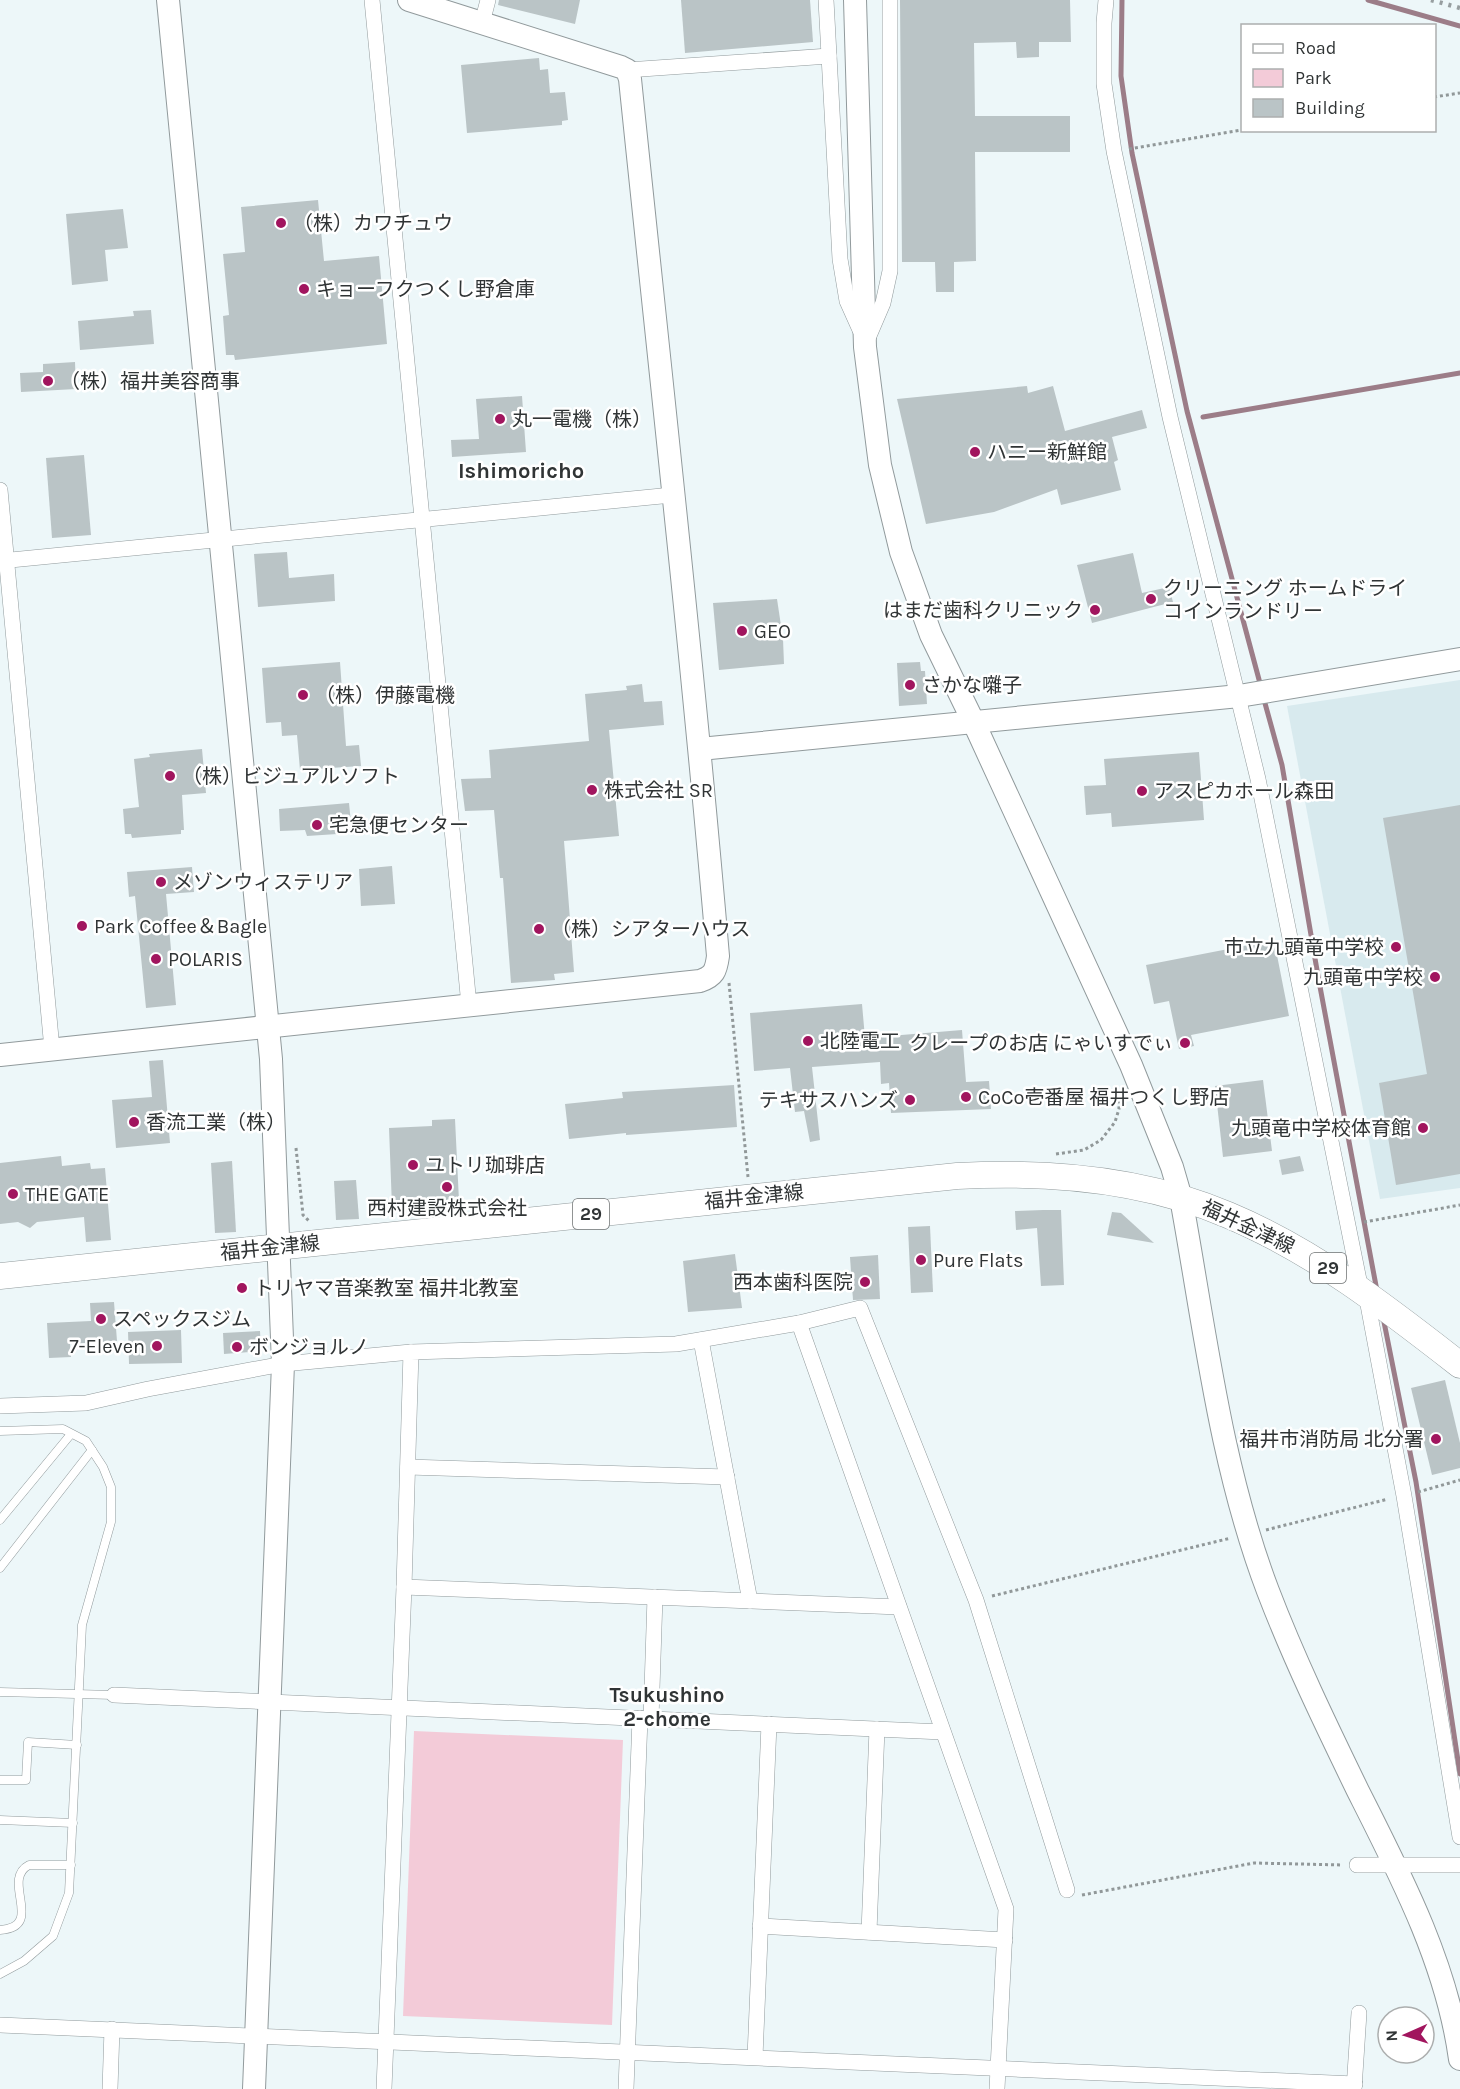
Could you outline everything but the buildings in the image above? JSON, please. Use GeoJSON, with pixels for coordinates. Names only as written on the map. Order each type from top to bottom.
{"type":"FeatureCollection","features":[{"type":"Feature","properties":{"kind":"main road","name":"福井金津線"},"geometry":{"type":"LineString","coordinates":[[0,1276],[966,1175],[1014,1174],[1121,1184],[1181,1198],[1229,1215],[1321,1264],[1363,1292],[1460,1365]]}},
{"type":"Feature","properties":{"kind":"street"},"geometry":{"type":"LineString","coordinates":[[168,0],[268,1026],[280,1247],[283,1364],[254,2089]]}},
{"type":"Feature","properties":{"kind":"street"},"geometry":{"type":"LineString","coordinates":[[372,0],[469,1005]]}},
{"type":"Feature","properties":{"kind":"street"},"geometry":{"type":"LineString","coordinates":[[409,0],[627,70],[829,56]]}},
{"type":"Feature","properties":{"kind":"street"},"geometry":{"type":"LineString","coordinates":[[482,23],[488,0]]}},
{"type":"Feature","properties":{"kind":"street"},"geometry":{"type":"LineString","coordinates":[[825,0],[840,260],[847,301],[866,344]]}},
{"type":"Feature","properties":{"kind":"street"},"geometry":{"type":"LineString","coordinates":[[855,0],[866,344],[880,465],[902,552],[931,634],[1131,1065],[1160,1136],[1181,1198],[1220,1419],[1248,1534],[1267,1589],[1316,1705],[1396,1865],[1424,1930],[1436,1964],[1460,2059]]}},
{"type":"Feature","properties":{"kind":"street"},"geometry":{"type":"LineString","coordinates":[[866,344],[883,303],[890,271],[890,0]]}},
{"type":"Feature","properties":{"kind":"street"},"geometry":{"type":"LineString","coordinates":[[1106,0],[1104,84],[1114,151],[1170,417],[1258,779],[1404,1496],[1460,1837]]}},
{"type":"Feature","properties":{"kind":"street"},"geometry":{"type":"LineString","coordinates":[[0,1055],[700,981],[711,977],[716,969],[718,956],[700,750],[630,79],[627,70]]}},
{"type":"Feature","properties":{"kind":"street"},"geometry":{"type":"LineString","coordinates":[[0,490],[4,561],[52,1050]]}},
{"type":"Feature","properties":{"kind":"street"},"geometry":{"type":"LineString","coordinates":[[4,561],[672,495]]}},
{"type":"Feature","properties":{"kind":"street"},"geometry":{"type":"LineString","coordinates":[[700,750],[1239,696],[1460,659]]}},
{"type":"Feature","properties":{"kind":"street"},"geometry":{"type":"LineString","coordinates":[[0,1406],[86,1403],[283,1364],[411,1352],[676,1344],[799,1323],[860,1308],[976,1600],[1067,1890]]}},
{"type":"Feature","properties":{"kind":"street"},"geometry":{"type":"LineString","coordinates":[[799,1323],[1006,1909],[997,2089]]}},
{"type":"Feature","properties":{"kind":"street"},"geometry":{"type":"LineString","coordinates":[[701,1340],[750,1601]]}},
{"type":"Feature","properties":{"kind":"street"},"geometry":{"type":"LineString","coordinates":[[384,2089],[400,1708],[411,1352]]}},
{"type":"Feature","properties":{"kind":"street"},"geometry":{"type":"LineString","coordinates":[[408,1467],[727,1477]]}},
{"type":"Feature","properties":{"kind":"street"},"geometry":{"type":"LineString","coordinates":[[404,1587],[899,1607]]}},
{"type":"Feature","properties":{"kind":"street"},"geometry":{"type":"LineString","coordinates":[[626,2089],[646,1719],[655,1597]]}},
{"type":"Feature","properties":{"kind":"street"},"geometry":{"type":"LineString","coordinates":[[114,1695],[943,1731]]}},
{"type":"Feature","properties":{"kind":"street"},"geometry":{"type":"LineString","coordinates":[[755,2057],[769,1724]]}},
{"type":"Feature","properties":{"kind":"street"},"geometry":{"type":"LineString","coordinates":[[869,1932],[877,1729]]}},
{"type":"Feature","properties":{"kind":"street"},"geometry":{"type":"LineString","coordinates":[[1357,1865],[1460,1865]]}},
{"type":"Feature","properties":{"kind":"street"},"geometry":{"type":"LineString","coordinates":[[760,1926],[1005,1940]]}},
{"type":"Feature","properties":{"kind":"street"},"geometry":{"type":"LineString","coordinates":[[0,2025],[256,2034],[1355,2087],[1359,2013]]}},
{"type":"Feature","properties":{"kind":"street"},"geometry":{"type":"LineString","coordinates":[[110,2089],[112,2029]]}},
{"type":"Feature","properties":{"kind":"lane"},"geometry":{"type":"LineString","coordinates":[[0,1431],[63,1429],[86,1441],[103,1467],[111,1487],[111,1522],[82,1625],[69,1893],[53,1936],[24,1961],[0,1974]]}},
{"type":"Feature","properties":{"kind":"lane"},"geometry":{"type":"LineString","coordinates":[[0,1520],[71,1434]]}},
{"type":"Feature","properties":{"kind":"lane"},"geometry":{"type":"LineString","coordinates":[[0,1568],[92,1450]]}},
{"type":"Feature","properties":{"kind":"lane"},"geometry":{"type":"LineString","coordinates":[[0,1692],[114,1695]]}},
{"type":"Feature","properties":{"kind":"lane"},"geometry":{"type":"LineString","coordinates":[[0,1780],[26,1780],[28,1742],[77,1745]]}},
{"type":"Feature","properties":{"kind":"lane"},"geometry":{"type":"LineString","coordinates":[[0,1820],[73,1823]]}},
{"type":"Feature","properties":{"kind":"lane"},"geometry":{"type":"LineString","coordinates":[[0,1930],[16,1924],[20,1918],[21,1909],[15,1887],[16,1876],[22,1867],[28,1864],[71,1865]]}},
{"type":"Feature","properties":{"kind":"path"},"geometry":{"type":"LineString","coordinates":[[1436,97],[1460,93]]}},
{"type":"Feature","properties":{"kind":"path"},"geometry":{"type":"LineString","coordinates":[[1114,151],[1241,130]]}},
{"type":"Feature","properties":{"kind":"path"},"geometry":{"type":"LineString","coordinates":[[729,978],[749,1186]]}},
{"type":"Feature","properties":{"kind":"path"},"geometry":{"type":"LineString","coordinates":[[1055,1154],[1084,1150],[1101,1140],[1115,1122],[1119,1108],[1117,1080]]}},
{"type":"Feature","properties":{"kind":"path"},"geometry":{"type":"LineString","coordinates":[[296,1144],[303,1215],[314,1226]]}},
{"type":"Feature","properties":{"kind":"path"},"geometry":{"type":"LineString","coordinates":[[1348,1225],[1460,1206]]}},
{"type":"Feature","properties":{"kind":"path"},"geometry":{"type":"LineString","coordinates":[[976,1600],[1404,1496],[1460,1480]]}},
{"type":"Feature","properties":{"kind":"path"},"geometry":{"type":"LineString","coordinates":[[1067,1890],[1078,1896],[1254,1863],[1357,1865]]}},
{"type":"Feature","properties":{"kind":"shaded area","name":"市立九頭竜中学校"},"geometry":{"type":"Polygon","coordinates":[[[1460,680],[1460,1188],[1380,1199],[1287,706],[1460,680]]]}},
{"type":"Feature","properties":{"kind":"green space"},"geometry":{"type":"Polygon","coordinates":[[[414,1731],[623,1740],[612,2025],[403,2016],[414,1731]]]}},
{"type":"Feature","properties":{"kind":"waterway"},"geometry":{"type":"LineString","coordinates":[[1122,0],[1121,76],[1132,153],[1187,411],[1261,687]]}},
{"type":"Feature","properties":{"kind":"waterway"},"geometry":{"type":"LineString","coordinates":[[1368,0],[1460,26]]}},
{"type":"Feature","properties":{"kind":"waterway"},"geometry":{"type":"LineString","coordinates":[[1203,417],[1460,373]]}},
{"type":"Feature","properties":{"kind":"waterway"},"geometry":{"type":"LineString","coordinates":[[1263,696],[1282,765],[1318,976],[1377,1291]]}},
{"type":"Feature","properties":{"kind":"waterway"},"geometry":{"type":"LineString","coordinates":[[1383,1317],[1416,1482],[1460,1774]]}},
{"type":"Feature","properties":{"kind":"railway"},"geometry":{"type":"LineString","coordinates":[[1431,0],[1460,8]]}},
{"type":"Feature","properties":{"kind":"place","name":"（株）カワチュウ"},"geometry":{"type":"Point","coordinates":[281,223]}},
{"type":"Feature","properties":{"kind":"place","name":"キョーフクつくし野倉庫"},"geometry":{"type":"Point","coordinates":[304,289]}},
{"type":"Feature","properties":{"kind":"place","name":"（株）福井美容商事"},"geometry":{"type":"Point","coordinates":[48,381]}},
{"type":"Feature","properties":{"kind":"place","name":"丸一電機（株）"},"geometry":{"type":"Point","coordinates":[500,419]}},
{"type":"Feature","properties":{"kind":"place","name":"ハニー新鮮館"},"geometry":{"type":"Point","coordinates":[975,452]}},
{"type":"Feature","properties":{"kind":"place","name":"クリーニング ホームドライ コインランドリー"},"geometry":{"type":"Point","coordinates":[1151,599]}},
{"type":"Feature","properties":{"kind":"place","name":"はまだ歯科クリニック"},"geometry":{"type":"Point","coordinates":[1095,610]}},
{"type":"Feature","properties":{"kind":"place","name":"GEO"},"geometry":{"type":"Point","coordinates":[742,631]}},
{"type":"Feature","properties":{"kind":"place","name":"さかな囃子"},"geometry":{"type":"Point","coordinates":[910,685]}},
{"type":"Feature","properties":{"kind":"place","name":"（株）伊藤電機"},"geometry":{"type":"Point","coordinates":[303,695]}},
{"type":"Feature","properties":{"kind":"place","name":"（株）ビジュアルソフト"},"geometry":{"type":"Point","coordinates":[170,776]}},
{"type":"Feature","properties":{"kind":"place","name":"株式会社 SR"},"geometry":{"type":"Point","coordinates":[592,790]}},
{"type":"Feature","properties":{"kind":"place","name":"アスピカホール森田"},"geometry":{"type":"Point","coordinates":[1142,791]}},
{"type":"Feature","properties":{"kind":"place","name":"宅急便センター"},"geometry":{"type":"Point","coordinates":[317,825]}},
{"type":"Feature","properties":{"kind":"place","name":"メゾンウィステリア"},"geometry":{"type":"Point","coordinates":[161,882]}},
{"type":"Feature","properties":{"kind":"place","name":"Park Coffee＆Bagle"},"geometry":{"type":"Point","coordinates":[82,926]}},
{"type":"Feature","properties":{"kind":"place","name":"（株）シアターハウス"},"geometry":{"type":"Point","coordinates":[539,929]}},
{"type":"Feature","properties":{"kind":"place","name":"市立九頭竜中学校"},"geometry":{"type":"Point","coordinates":[1396,947]}},
{"type":"Feature","properties":{"kind":"place","name":"POLARIS"},"geometry":{"type":"Point","coordinates":[156,959]}},
{"type":"Feature","properties":{"kind":"place","name":"九頭竜中学校"},"geometry":{"type":"Point","coordinates":[1435,977]}},
{"type":"Feature","properties":{"kind":"place","name":"北陸電工"},"geometry":{"type":"Point","coordinates":[808,1041]}},
{"type":"Feature","properties":{"kind":"place","name":"クレープのお店 にゃいすでぃ"},"geometry":{"type":"Point","coordinates":[1185,1043]}},
{"type":"Feature","properties":{"kind":"place","name":"CoCo壱番屋 福井つくし野店"},"geometry":{"type":"Point","coordinates":[966,1097]}},
{"type":"Feature","properties":{"kind":"place","name":"テキサスハンズ"},"geometry":{"type":"Point","coordinates":[910,1100]}},
{"type":"Feature","properties":{"kind":"place","name":"香流工業（株）"},"geometry":{"type":"Point","coordinates":[134,1122]}},
{"type":"Feature","properties":{"kind":"place","name":"九頭竜中学校体育館"},"geometry":{"type":"Point","coordinates":[1423,1128]}},
{"type":"Feature","properties":{"kind":"place","name":"ユトリ珈琲店"},"geometry":{"type":"Point","coordinates":[413,1165]}},
{"type":"Feature","properties":{"kind":"place","name":"西村建設株式会社"},"geometry":{"type":"Point","coordinates":[447,1187]}},
{"type":"Feature","properties":{"kind":"place","name":"THE GATE"},"geometry":{"type":"Point","coordinates":[13,1194]}},
{"type":"Feature","properties":{"kind":"place","name":"Pure Flats"},"geometry":{"type":"Point","coordinates":[921,1260]}},
{"type":"Feature","properties":{"kind":"place","name":"西本歯科医院"},"geometry":{"type":"Point","coordinates":[865,1282]}},
{"type":"Feature","properties":{"kind":"place","name":"トリヤマ音楽教室 福井北教室"},"geometry":{"type":"Point","coordinates":[242,1288]}},
{"type":"Feature","properties":{"kind":"place","name":"スペックスジム"},"geometry":{"type":"Point","coordinates":[101,1319]}},
{"type":"Feature","properties":{"kind":"place","name":"7-Eleven"},"geometry":{"type":"Point","coordinates":[157,1346]}},
{"type":"Feature","properties":{"kind":"place","name":"ボンジョルノ"},"geometry":{"type":"Point","coordinates":[237,1347]}},
{"type":"Feature","properties":{"kind":"place","name":"福井市消防局 北分署"},"geometry":{"type":"Point","coordinates":[1436,1439]}},
{"type":"Feature","properties":{"kind":"district","name":"Ishimoricho"},"geometry":{"type":"Point","coordinates":[521,471]}},
{"type":"Feature","properties":{"kind":"district","name":"Tsukushino 2-chome"},"geometry":{"type":"Point","coordinates":[667,1707]}}]}
